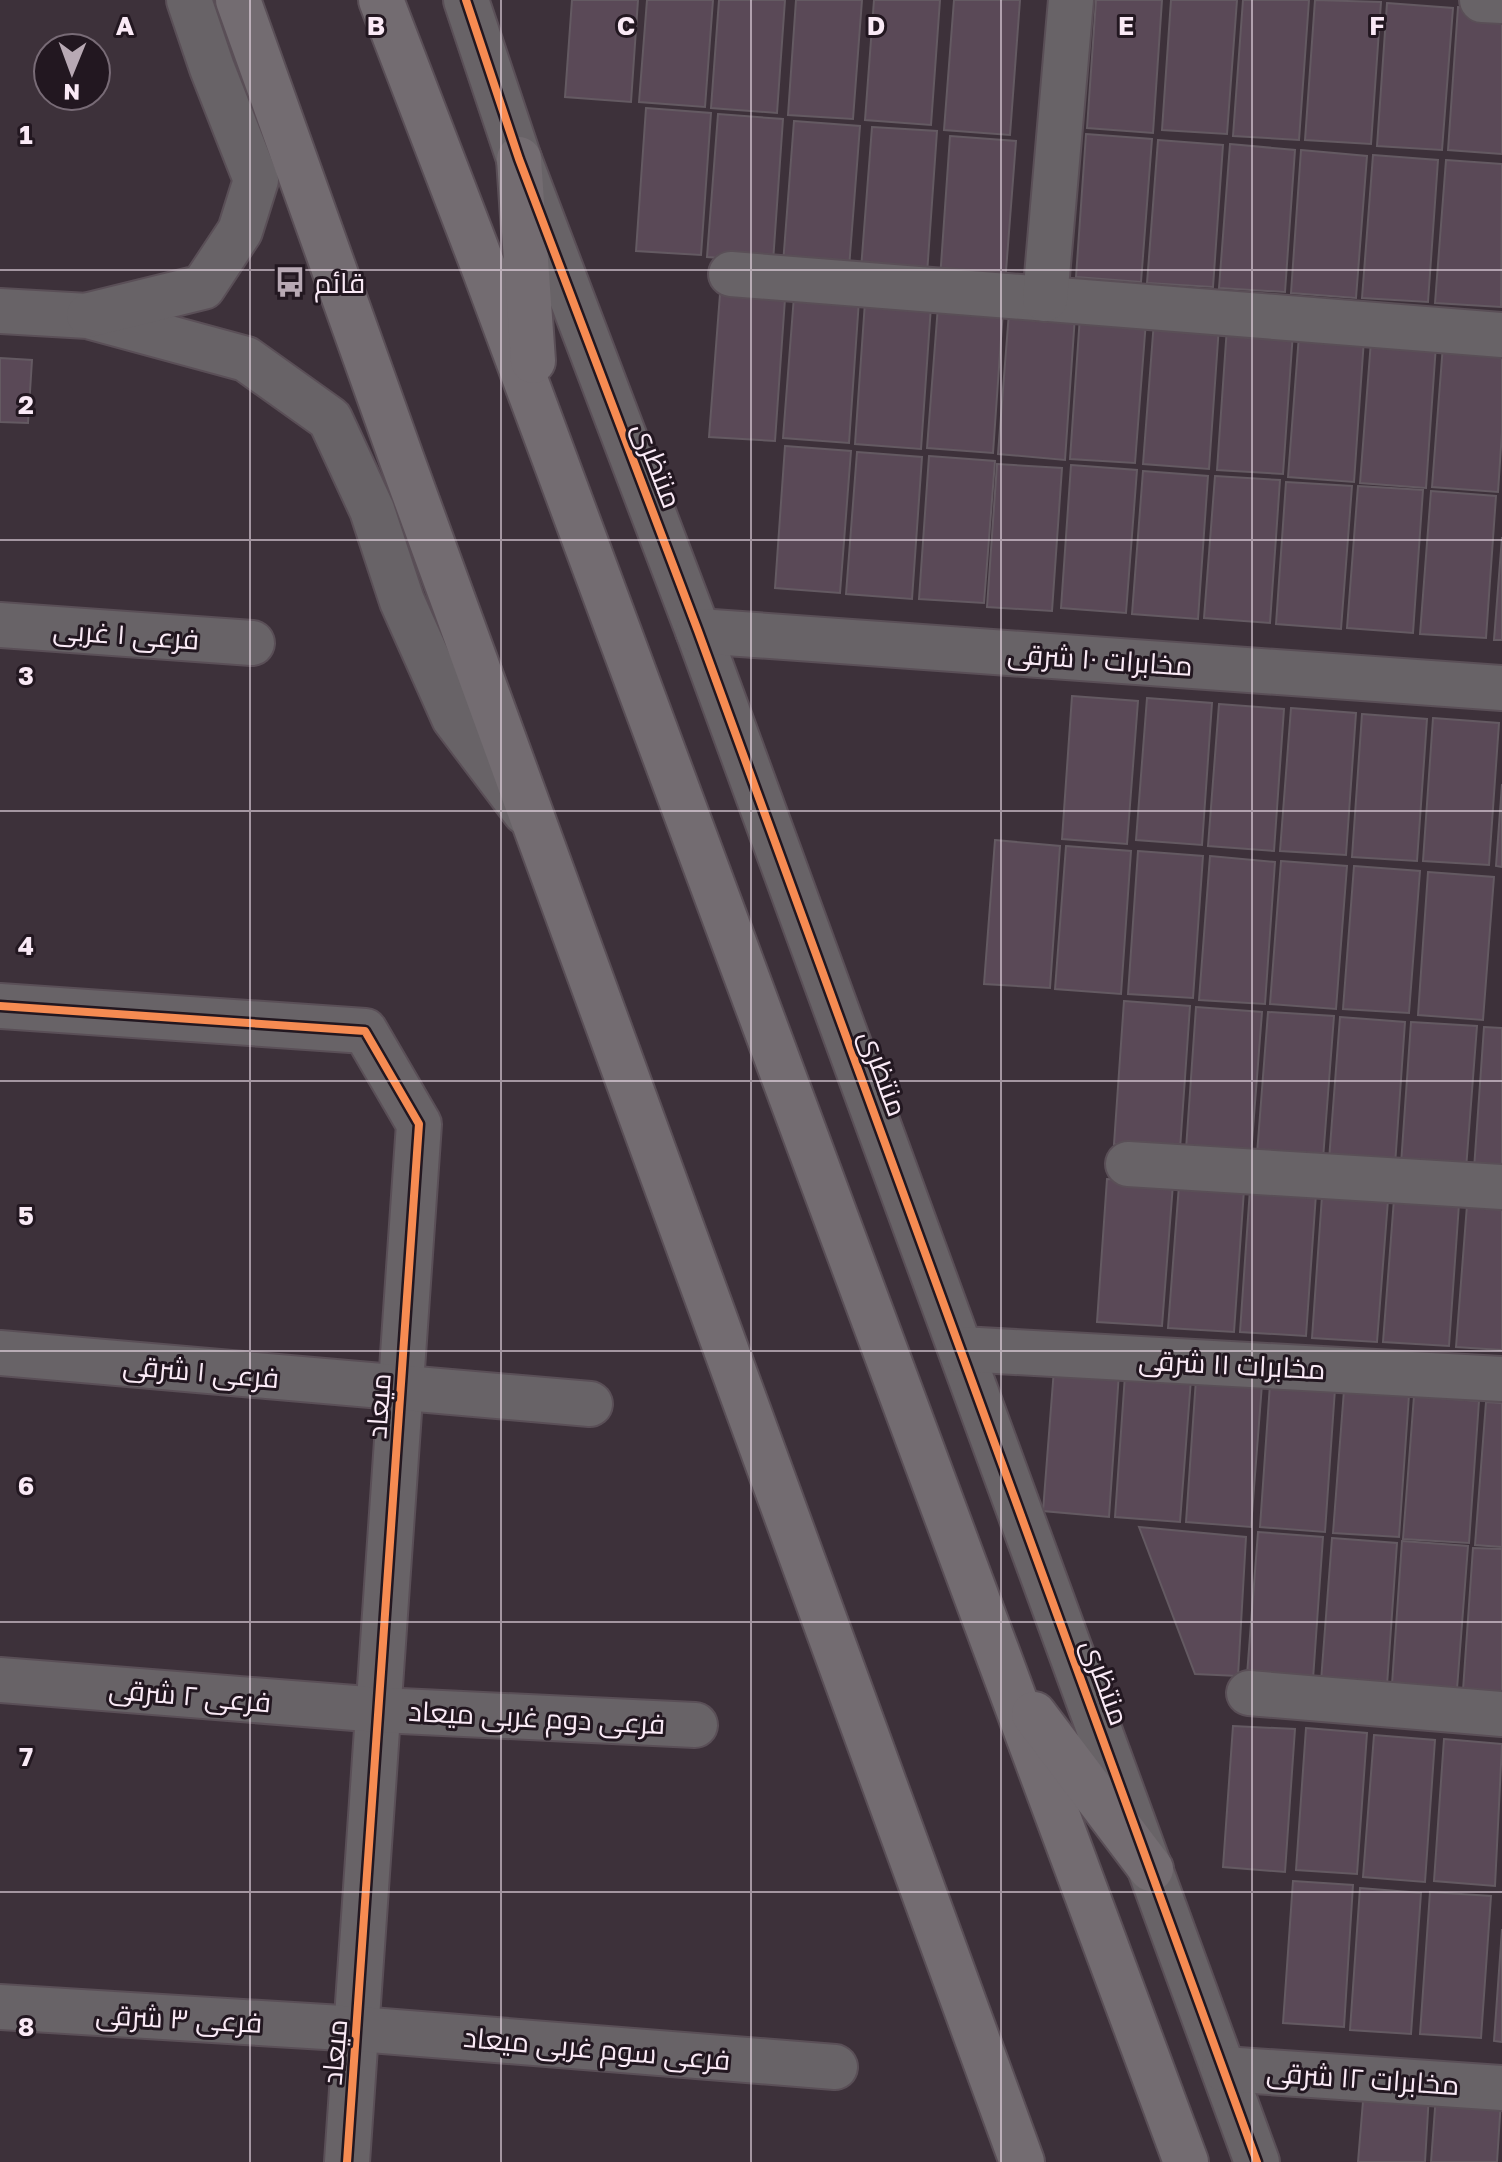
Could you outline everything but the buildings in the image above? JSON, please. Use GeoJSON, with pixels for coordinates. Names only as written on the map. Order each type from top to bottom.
{"type":"FeatureCollection","features":[{"type":"Feature","properties":{"kind":"main road"},"geometry":{"type":"LineString","coordinates":[[238,0],[1022,2162]]}},
{"type":"Feature","properties":{"kind":"main road"},"geometry":{"type":"LineString","coordinates":[[381,0],[537,411],[1186,2162]]}},
{"type":"Feature","properties":{"kind":"main road"},"geometry":{"type":"LineString","coordinates":[[519,159],[537,411]]}},
{"type":"Feature","properties":{"kind":"main road"},"geometry":{"type":"LineString","coordinates":[[1006,1676],[1151,1869]]}},
{"type":"Feature","properties":{"kind":"street"},"geometry":{"type":"LineString","coordinates":[[88,316],[203,287],[240,231],[256,180],[189,0]]}},
{"type":"Feature","properties":{"kind":"street","name":"منتظری"},"geometry":{"type":"LineString","coordinates":[[466,0],[519,159],[698,631],[1257,2162]]}},
{"type":"Feature","properties":{"kind":"street"},"geometry":{"type":"LineString","coordinates":[[1045,299],[1071,0]]}},
{"type":"Feature","properties":{"kind":"street"},"geometry":{"type":"LineString","coordinates":[[1482,0],[1502,1]]}},
{"type":"Feature","properties":{"kind":"street"},"geometry":{"type":"LineString","coordinates":[[731,274],[1502,335]]}},
{"type":"Feature","properties":{"kind":"street"},"geometry":{"type":"LineString","coordinates":[[0,311],[88,316],[246,359],[330,419],[372,510],[402,601],[454,718],[536,827]]}},
{"type":"Feature","properties":{"kind":"street","name":"فرعی ۱ غربی"},"geometry":{"type":"LineString","coordinates":[[0,625],[252,643]]}},
{"type":"Feature","properties":{"kind":"street","name":"مخابرات ۱۰ شرقی"},"geometry":{"type":"LineString","coordinates":[[698,631],[1502,688]]}},
{"type":"Feature","properties":{"kind":"street","name":"میعاد"},"geometry":{"type":"LineString","coordinates":[[0,1006],[365,1031],[419,1124],[347,2162]]}},
{"type":"Feature","properties":{"kind":"street"},"geometry":{"type":"LineString","coordinates":[[1128,1164],[1502,1187]]}},
{"type":"Feature","properties":{"kind":"street","name":"مخابرات ۱۱ شرقی"},"geometry":{"type":"LineString","coordinates":[[961,1349],[1502,1379]]}},
{"type":"Feature","properties":{"kind":"street","name":"فرعی ۱ شرقی"},"geometry":{"type":"LineString","coordinates":[[0,1353],[590,1404]]}},
{"type":"Feature","properties":{"kind":"street","name":"فرعی ۲ شرقی"},"geometry":{"type":"LineString","coordinates":[[0,1680],[380,1710]]}},
{"type":"Feature","properties":{"kind":"street"},"geometry":{"type":"LineString","coordinates":[[1249,1693],[1502,1714]]}},
{"type":"Feature","properties":{"kind":"street","name":"فرعی دوم غربی میعاد"},"geometry":{"type":"LineString","coordinates":[[380,1710],[695,1725]]}},
{"type":"Feature","properties":{"kind":"street","name":"فرعی ۳ شرقی"},"geometry":{"type":"LineString","coordinates":[[0,2007],[358,2029]]}},
{"type":"Feature","properties":{"kind":"street","name":"فرعی سوم غربی میعاد"},"geometry":{"type":"LineString","coordinates":[[358,2029],[835,2067]]}},
{"type":"Feature","properties":{"kind":"street","name":"مخابرات ۱۲ شرقی"},"geometry":{"type":"LineString","coordinates":[[1224,2069],[1502,2088]]}},
{"type":"Feature","properties":{"kind":"cycle path"},"geometry":{"type":"LineString","coordinates":[[466,0],[519,159],[698,631],[1257,2162]]}},
{"type":"Feature","properties":{"kind":"cycle path"},"geometry":{"type":"LineString","coordinates":[[0,1006],[365,1031],[419,1124],[347,2162]]}},
{"type":"Feature","properties":{"kind":"place","name":"قائم"},"geometry":{"type":"Point","coordinates":[290,282]}}]}
